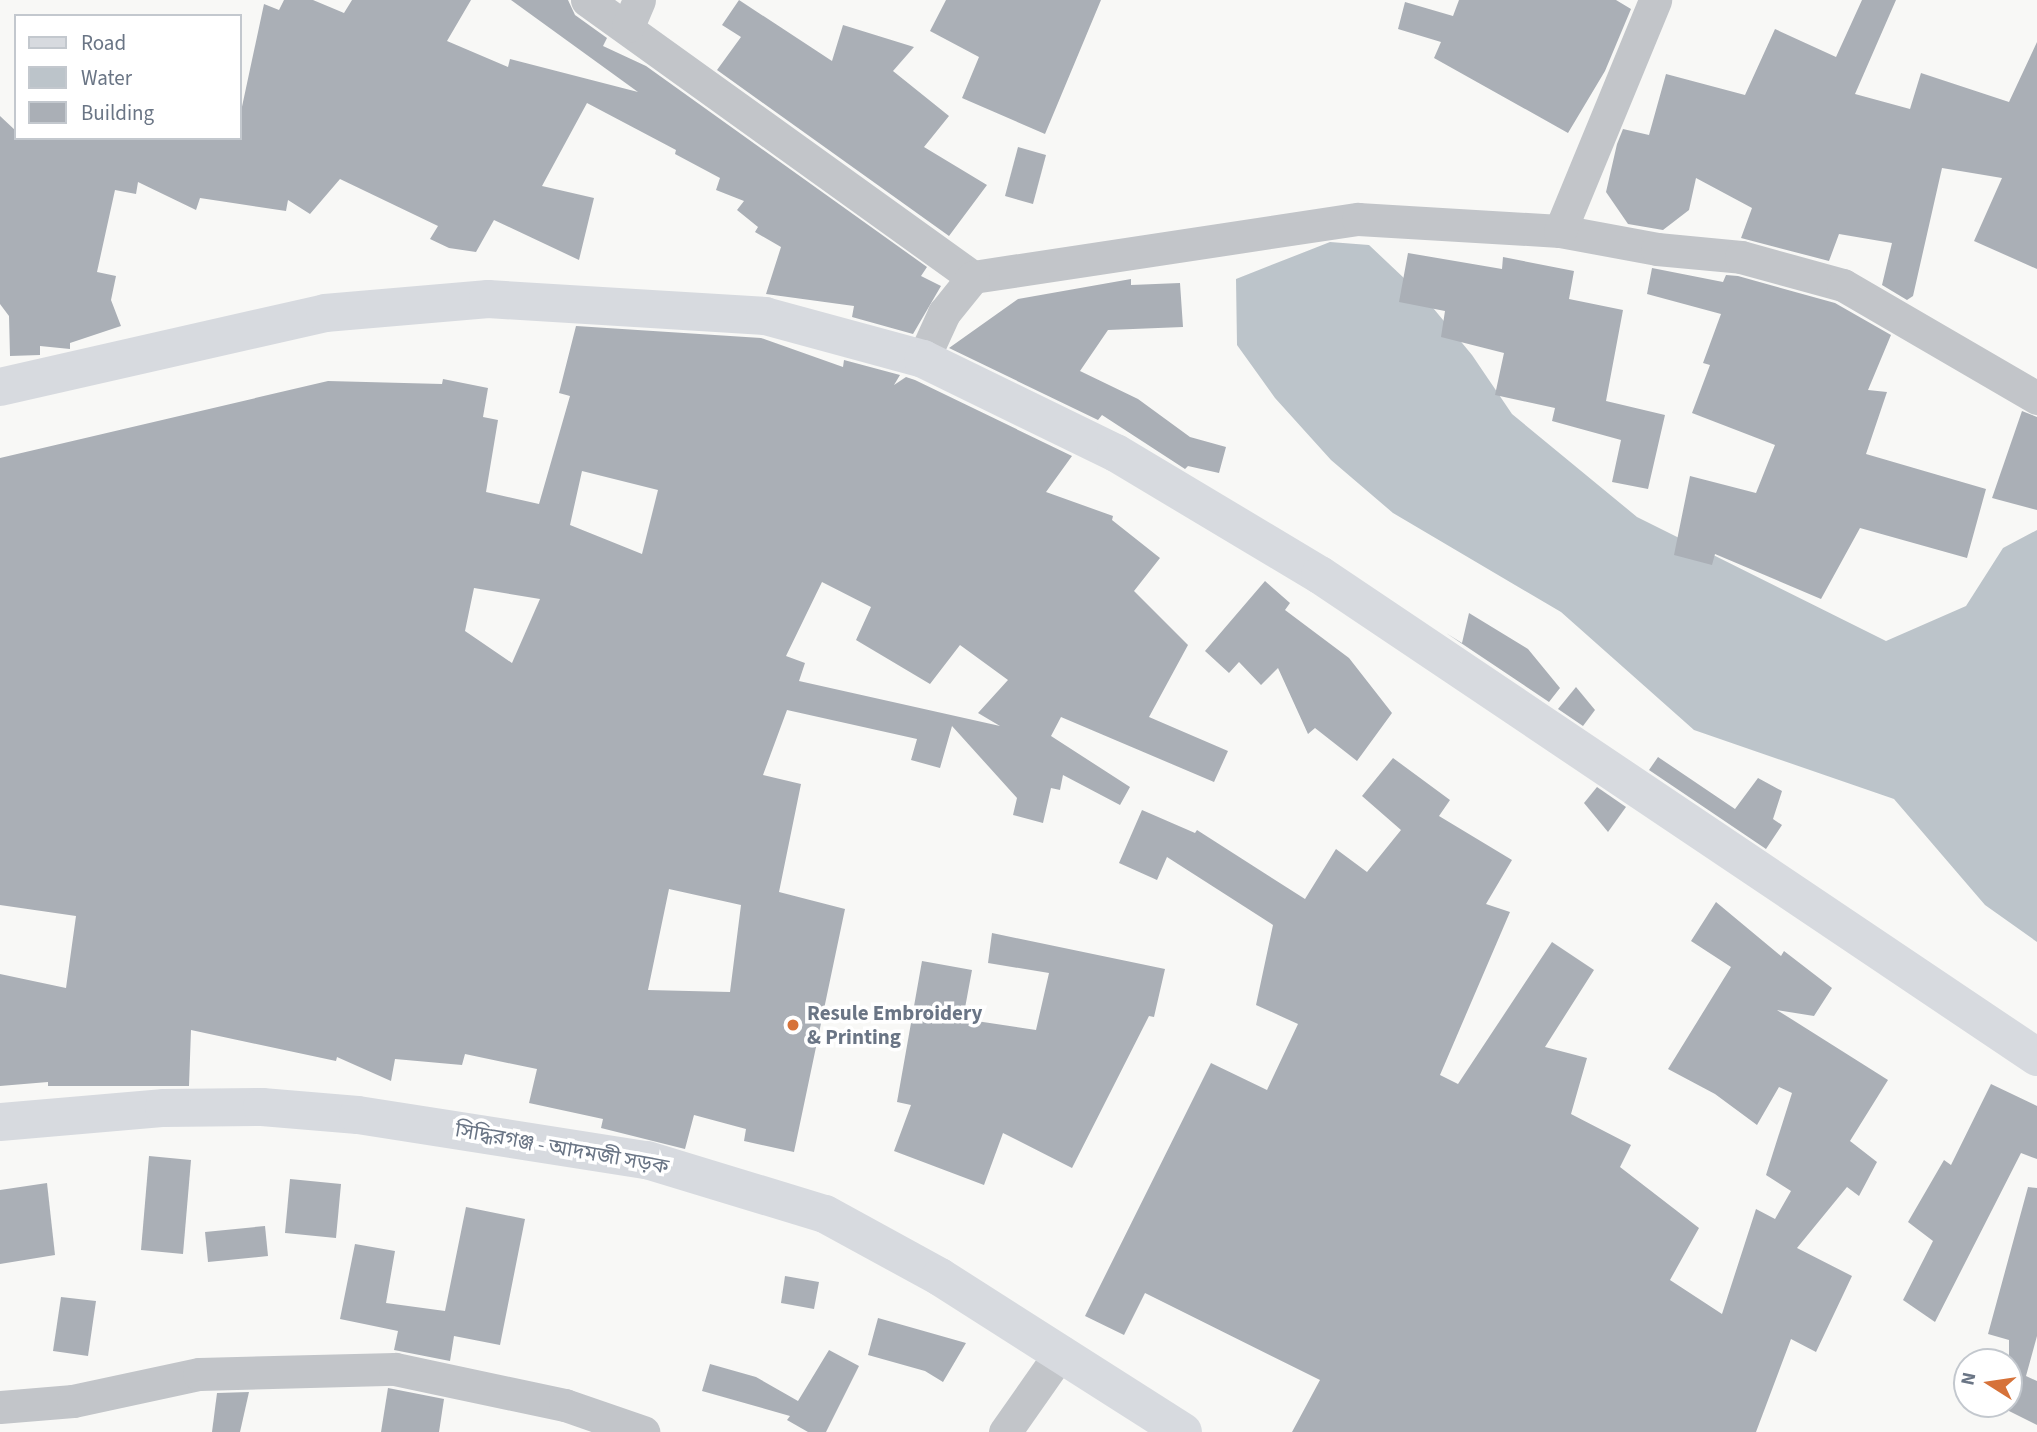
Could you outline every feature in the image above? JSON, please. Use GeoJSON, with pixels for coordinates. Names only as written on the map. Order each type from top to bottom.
{"type":"FeatureCollection","features":[{"type":"Feature","properties":{"kind":"main road"},"geometry":{"type":"LineString","coordinates":[[0,387],[325,313],[488,299],[765,316],[923,359],[1116,453],[1320,575],[2037,1057]]}},
{"type":"Feature","properties":{"kind":"main road","name":"সিদ্ধিরগঞ্জ - আদমজী সড়ক"},"geometry":{"type":"LineString","coordinates":[[0,1122],[150,1109],[262,1107],[358,1115],[647,1160],[825,1214],[940,1277],[1183,1432]]}},
{"type":"Feature","properties":{"kind":"street"},"geometry":{"type":"LineString","coordinates":[[587,0],[633,13],[973,276]]}},
{"type":"Feature","properties":{"kind":"street"},"geometry":{"type":"LineString","coordinates":[[1560,231],[1655,0]]}},
{"type":"Feature","properties":{"kind":"street"},"geometry":{"type":"LineString","coordinates":[[923,359],[944,313],[973,276],[1358,219],[1560,231],[1657,249],[1741,257],[1843,285],[2037,398]]}},
{"type":"Feature","properties":{"kind":"street"},"geometry":{"type":"LineString","coordinates":[[1004,1432],[1061,1352]]}},
{"type":"Feature","properties":{"kind":"street"},"geometry":{"type":"LineString","coordinates":[[0,1407],[73,1401],[200,1374],[396,1369],[565,1405],[643,1432]]}},
{"type":"Feature","properties":{"kind":"water"},"geometry":{"type":"Polygon","coordinates":[[[1330,242],[1369,245],[1424,297],[1472,355],[1512,414],[1637,517],[1886,641],[1966,606],[2003,548],[2037,530],[2037,942],[1985,905],[1894,799],[1694,730],[1561,612],[1393,513],[1331,460],[1275,398],[1237,345],[1236,279],[1330,242]]]}},
{"type":"Feature","properties":{"kind":"building"},"geometry":{"type":"Polygon","coordinates":[[[284,0],[313,0],[344,13],[352,0],[471,0],[447,41],[508,67],[510,59],[638,92],[511,0],[568,0],[575,15],[607,38],[603,46],[646,66],[927,267],[921,276],[941,286],[913,334],[852,317],[854,306],[766,294],[781,247],[755,232],[758,227],[737,210],[744,201],[716,190],[720,178],[675,154],[676,150],[587,103],[542,186],[594,198],[579,260],[494,220],[476,252],[449,248],[430,239],[438,226],[340,179],[310,214],[288,200],[286,211],[200,198],[196,210],[138,182],[136,194],[115,190],[97,272],[116,276],[111,300],[121,326],[70,343],[70,349],[40,346],[40,355],[10,356],[9,316],[0,304],[0,116],[14,129],[14,140],[242,140],[242,107],[264,4],[279,10],[284,0]]]}},
{"type":"Feature","properties":{"kind":"building"},"geometry":{"type":"Polygon","coordinates":[[[739,0],[832,61],[843,25],[914,47],[893,71],[949,116],[924,147],[987,185],[949,236],[717,70],[741,37],[722,25],[739,0]]]}},
{"type":"Feature","properties":{"kind":"building"},"geometry":{"type":"Polygon","coordinates":[[[946,0],[1101,0],[1045,134],[962,98],[979,57],[930,31],[946,0]]]}},
{"type":"Feature","properties":{"kind":"building"},"geometry":{"type":"Polygon","coordinates":[[[1459,0],[1616,0],[1631,9],[1605,71],[1568,133],[1434,58],[1441,42],[1398,29],[1405,2],[1453,16],[1459,0]]]}},
{"type":"Feature","properties":{"kind":"building"},"geometry":{"type":"Polygon","coordinates":[[[1862,0],[1896,0],[1855,94],[1910,109],[1921,73],[2009,102],[2037,42],[2037,269],[1974,241],[2002,178],[1942,168],[1913,296],[1907,300],[1882,285],[1892,243],[1839,234],[1829,261],[1741,238],[1752,208],[1696,178],[1689,210],[1663,230],[1628,224],[1606,192],[1617,144],[1623,129],[1649,135],[1666,74],[1745,95],[1775,29],[1836,57],[1862,0]]]}},
{"type":"Feature","properties":{"kind":"building"},"geometry":{"type":"Polygon","coordinates":[[[1018,147],[1046,155],[1033,204],[1005,196],[1018,147]]]}},
{"type":"Feature","properties":{"kind":"building"},"geometry":{"type":"Polygon","coordinates":[[[1408,253],[1502,269],[1503,257],[1574,271],[1569,299],[1623,310],[1606,401],[1665,415],[1648,489],[1612,482],[1621,440],[1552,421],[1555,408],[1495,395],[1504,353],[1441,337],[1445,311],[1399,302],[1408,253]]]}},
{"type":"Feature","properties":{"kind":"building"},"geometry":{"type":"Polygon","coordinates":[[[1652,268],[1723,282],[1726,275],[1738,276],[1835,303],[1891,335],[1868,390],[1887,392],[1866,454],[1986,489],[1967,558],[1860,528],[1821,599],[1715,554],[1712,565],[1674,555],[1690,476],[1756,493],[1775,445],[1692,413],[1710,365],[1703,363],[1721,314],[1647,294],[1652,268]]]}},
{"type":"Feature","properties":{"kind":"building"},"geometry":{"type":"Polygon","coordinates":[[[1131,279],[1131,285],[1180,283],[1183,327],[1108,330],[1080,371],[1138,399],[1190,437],[1226,447],[1219,473],[1188,466],[1185,469],[1102,415],[1098,420],[949,348],[1018,299],[1131,279]]]}},
{"type":"Feature","properties":{"kind":"building"},"geometry":{"type":"Polygon","coordinates":[[[576,326],[761,338],[843,367],[844,360],[900,375],[894,385],[906,377],[915,380],[1072,456],[1046,492],[1113,516],[1112,520],[1160,558],[1134,591],[1188,645],[1149,717],[1228,751],[1214,782],[1061,717],[1051,736],[1130,787],[1120,805],[1063,775],[1060,790],[1051,788],[1043,823],[1013,815],[1017,798],[952,726],[940,768],[911,760],[917,739],[787,710],[763,775],[801,784],[779,892],[845,909],[794,1152],[744,1141],[746,1129],[694,1115],[685,1149],[601,1128],[603,1119],[529,1103],[537,1069],[465,1054],[462,1065],[395,1059],[391,1081],[337,1057],[336,1061],[191,1030],[189,1086],[48,1086],[48,1082],[0,1086],[0,974],[66,988],[76,916],[0,905],[0,458],[328,381],[442,384],[443,379],[488,388],[483,417],[498,420],[486,492],[539,504],[570,396],[559,393],[576,326]],[[582,471],[570,525],[642,554],[658,490],[582,471]],[[822,582],[786,656],[805,663],[799,681],[1000,726],[978,713],[1008,680],[960,645],[930,684],[856,640],[871,607],[822,582]],[[474,588],[465,631],[512,663],[540,599],[474,588]],[[669,889],[648,990],[730,992],[741,905],[669,889]]]}},
{"type":"Feature","properties":{"kind":"building"},"geometry":{"type":"Polygon","coordinates":[[[2022,411],[2037,417],[2037,510],[1992,498],[2022,411]]]}},
{"type":"Feature","properties":{"kind":"building"},"geometry":{"type":"Polygon","coordinates":[[[1265,581],[1290,603],[1285,610],[1349,658],[1392,713],[1357,761],[1315,728],[1308,734],[1278,668],[1261,685],[1239,662],[1229,673],[1205,651],[1265,581]]]}},
{"type":"Feature","properties":{"kind":"building"},"geometry":{"type":"Polygon","coordinates":[[[1469,613],[1528,649],[1560,688],[1549,702],[1446,633],[1462,643],[1469,613]]]}},
{"type":"Feature","properties":{"kind":"building"},"geometry":{"type":"Polygon","coordinates":[[[1576,687],[1595,710],[1583,726],[1558,709],[1576,687]]]}},
{"type":"Feature","properties":{"kind":"building"},"geometry":{"type":"Polygon","coordinates":[[[1658,757],[1735,809],[1758,778],[1782,791],[1773,819],[1782,825],[1766,849],[1649,770],[1658,757]]]}},
{"type":"Feature","properties":{"kind":"building"},"geometry":{"type":"Polygon","coordinates":[[[1393,758],[1450,800],[1439,816],[1512,860],[1486,904],[1510,912],[1440,1075],[1458,1084],[1552,942],[1594,970],[1545,1047],[1587,1058],[1571,1114],[1631,1145],[1620,1167],[1699,1228],[1670,1280],[1722,1314],[1756,1209],[1775,1219],[1791,1191],[1766,1175],[1792,1093],[1779,1087],[1757,1125],[1715,1094],[1668,1069],[1731,967],[1691,941],[1716,902],[1781,956],[1784,951],[1832,988],[1814,1016],[1777,1010],[1888,1080],[1850,1141],[1877,1162],[1859,1196],[1847,1187],[1797,1248],[1852,1276],[1816,1352],[1791,1339],[1756,1432],[1292,1432],[1320,1380],[1145,1293],[1124,1335],[1085,1316],[1211,1063],[1267,1090],[1298,1024],[1256,1005],[1273,925],[1167,857],[1157,880],[1119,863],[1142,810],[1195,833],[1197,830],[1305,899],[1336,849],[1367,872],[1401,830],[1362,796],[1393,758]]]}},
{"type":"Feature","properties":{"kind":"building"},"geometry":{"type":"Polygon","coordinates":[[[1597,787],[1626,807],[1608,832],[1584,803],[1597,787]]]}},
{"type":"Feature","properties":{"kind":"building"},"geometry":{"type":"Polygon","coordinates":[[[992,933],[1165,969],[1154,1017],[1149,1016],[1072,1168],[1003,1133],[984,1185],[894,1151],[911,1105],[897,1102],[922,961],[972,970],[963,1019],[1036,1030],[1049,973],[988,963],[992,933]]]}},
{"type":"Feature","properties":{"kind":"building"},"geometry":{"type":"Polygon","coordinates":[[[1991,1084],[2037,1106],[2037,1159],[2021,1153],[1935,1322],[1903,1300],[1933,1241],[1908,1222],[1944,1160],[1951,1165],[1991,1084]]]}},
{"type":"Feature","properties":{"kind":"building"},"geometry":{"type":"Polygon","coordinates":[[[149,1156],[191,1160],[183,1254],[141,1250],[149,1156]]]}},
{"type":"Feature","properties":{"kind":"building"},"geometry":{"type":"Polygon","coordinates":[[[290,1179],[341,1184],[336,1238],[285,1233],[290,1179]]]}},
{"type":"Feature","properties":{"kind":"building"},"geometry":{"type":"Polygon","coordinates":[[[47,1183],[55,1255],[0,1264],[0,1190],[47,1183]]]}},
{"type":"Feature","properties":{"kind":"building"},"geometry":{"type":"Polygon","coordinates":[[[2028,1187],[2037,1188],[2037,1336],[2026,1376],[2037,1381],[2037,1425],[2023,1418],[2023,1348],[2009,1348],[2009,1340],[1988,1334],[2028,1187]]]}},
{"type":"Feature","properties":{"kind":"building"},"geometry":{"type":"Polygon","coordinates":[[[466,1207],[525,1219],[500,1345],[454,1336],[450,1361],[394,1350],[398,1331],[340,1319],[355,1244],[395,1251],[386,1303],[445,1311],[466,1207]]]}},
{"type":"Feature","properties":{"kind":"building"},"geometry":{"type":"Polygon","coordinates":[[[265,1226],[268,1256],[208,1262],[205,1232],[265,1226]]]}},
{"type":"Feature","properties":{"kind":"building"},"geometry":{"type":"Polygon","coordinates":[[[785,1276],[819,1282],[814,1309],[781,1303],[785,1276]]]}},
{"type":"Feature","properties":{"kind":"building"},"geometry":{"type":"Polygon","coordinates":[[[61,1297],[96,1301],[88,1356],[53,1351],[61,1297]]]}},
{"type":"Feature","properties":{"kind":"building"},"geometry":{"type":"Polygon","coordinates":[[[878,1318],[966,1343],[943,1382],[925,1371],[868,1355],[878,1318]]]}},
{"type":"Feature","properties":{"kind":"building"},"geometry":{"type":"Polygon","coordinates":[[[829,1350],[859,1366],[826,1432],[808,1432],[787,1420],[790,1416],[702,1391],[710,1364],[756,1377],[798,1401],[829,1350]]]}},
{"type":"Feature","properties":{"kind":"building"},"geometry":{"type":"Polygon","coordinates":[[[388,1388],[444,1399],[439,1432],[381,1432],[388,1388]]]}},
{"type":"Feature","properties":{"kind":"building"},"geometry":{"type":"Polygon","coordinates":[[[249,1392],[240,1432],[212,1432],[217,1393],[249,1392]]]}},
{"type":"Feature","properties":{"kind":"place","name":"Resule Embroidery & Printing"},"geometry":{"type":"Point","coordinates":[793,1025]}}]}
